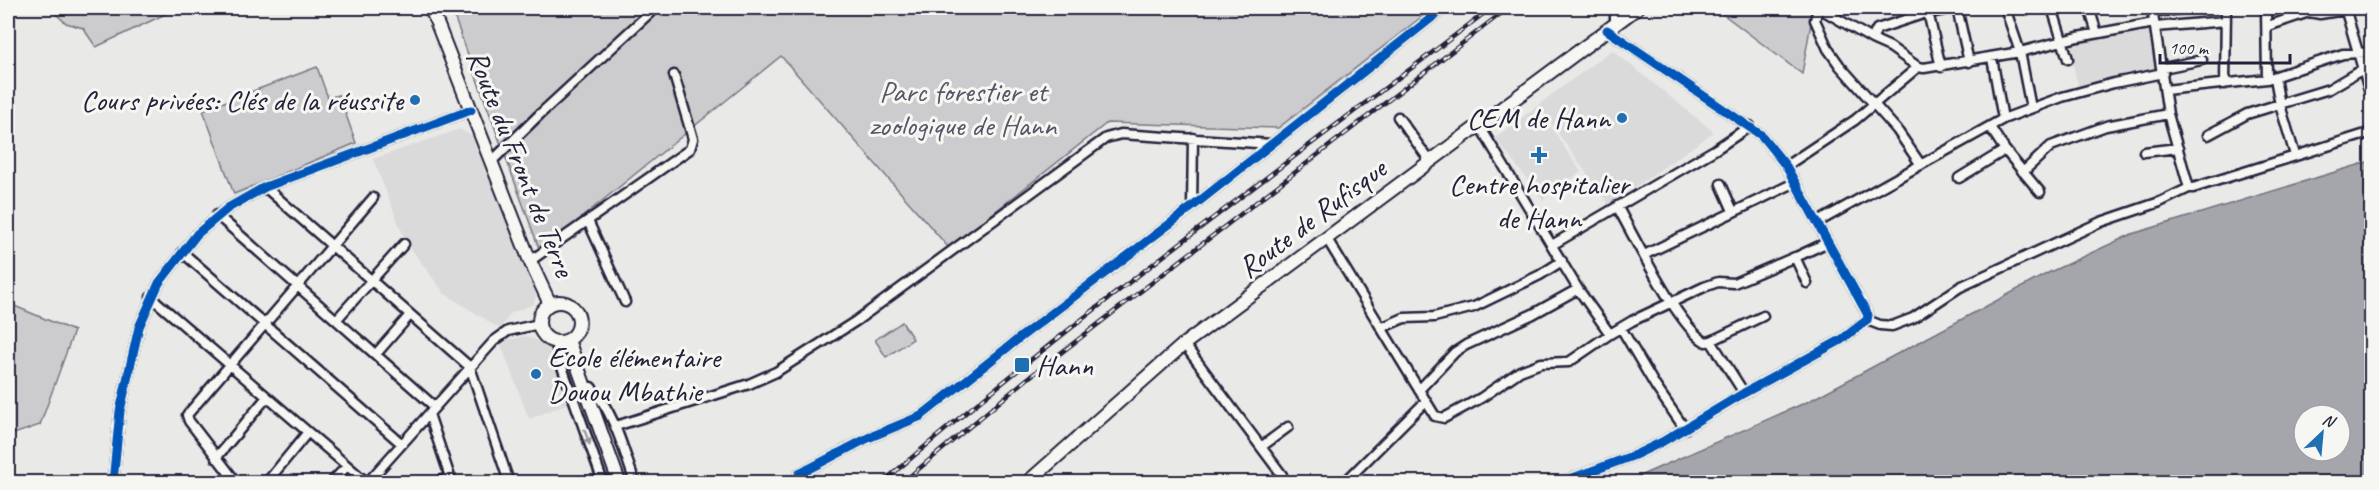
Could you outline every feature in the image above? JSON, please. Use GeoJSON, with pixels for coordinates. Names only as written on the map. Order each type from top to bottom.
{"type":"FeatureCollection","features":[{"type":"Feature","properties":{"kind":"main road","name":"Route du Front de Terre"},"geometry":{"type":"LineString","coordinates":[[431,8],[530,261],[550,304]]}},
{"type":"Feature","properties":{"kind":"main road","name":"Route de Rufisque"},"geometry":{"type":"LineString","coordinates":[[1028,483],[1184,344],[1637,8]]}},
{"type":"Feature","properties":{"kind":"main road","name":"Route du Front de Terre"},"geometry":{"type":"LineString","coordinates":[[561,340],[578,328],[577,313],[566,303],[550,304],[542,312],[539,324],[544,335],[561,340],[574,360],[619,483]]}},
{"type":"Feature","properties":{"kind":"street"},"geometry":{"type":"LineString","coordinates":[[491,162],[538,115],[655,8]]}},
{"type":"Feature","properties":{"kind":"street"},"geometry":{"type":"LineString","coordinates":[[799,474],[868,438],[902,426],[921,416],[1192,207],[1444,8]]}},
{"type":"Feature","properties":{"kind":"street"},"geometry":{"type":"LineString","coordinates":[[1562,483],[1635,456],[1685,429],[1744,393],[1841,340],[1867,320],[1868,315],[1786,166],[1761,135],[1611,27],[1616,8]]}},
{"type":"Feature","properties":{"kind":"street"},"geometry":{"type":"LineString","coordinates":[[1921,165],[1897,130],[1828,50],[1815,20],[1818,8],[1890,47],[1917,67],[1941,67],[1992,58],[2097,33],[2155,25],[2226,21]]}},
{"type":"Feature","properties":{"kind":"street"},"geometry":{"type":"LineString","coordinates":[[1872,39],[1877,28],[1927,10],[1957,8],[1969,62]]}},
{"type":"Feature","properties":{"kind":"street"},"geometry":{"type":"LineString","coordinates":[[2005,8],[2020,52],[2031,108]]}},
{"type":"Feature","properties":{"kind":"street"},"geometry":{"type":"LineString","coordinates":[[2052,8],[2068,59]]}},
{"type":"Feature","properties":{"kind":"street"},"geometry":{"type":"LineString","coordinates":[[2089,8],[2097,33]]}},
{"type":"Feature","properties":{"kind":"street"},"geometry":{"type":"LineString","coordinates":[[2189,188],[2168,114],[2152,10],[2193,8]]}},
{"type":"Feature","properties":{"kind":"street"},"geometry":{"type":"LineString","coordinates":[[2226,8],[2226,84]]}},
{"type":"Feature","properties":{"kind":"street"},"geometry":{"type":"LineString","coordinates":[[2266,8],[2271,79],[2295,155]]}},
{"type":"Feature","properties":{"kind":"street"},"geometry":{"type":"LineString","coordinates":[[2268,26],[2308,10],[2320,14],[2357,8]]}},
{"type":"Feature","properties":{"kind":"street"},"geometry":{"type":"LineString","coordinates":[[2345,9],[2372,100]]}},
{"type":"Feature","properties":{"kind":"street"},"geometry":{"type":"LineString","coordinates":[[1927,10],[1941,67]]}},
{"type":"Feature","properties":{"kind":"street"},"geometry":{"type":"LineString","coordinates":[[2165,90],[2271,79],[2343,54],[2372,52]]}},
{"type":"Feature","properties":{"kind":"street"},"geometry":{"type":"LineString","coordinates":[[1992,58],[2003,119]]}},
{"type":"Feature","properties":{"kind":"street"},"geometry":{"type":"LineString","coordinates":[[1818,222],[2003,119],[2103,86],[2202,60]]}},
{"type":"Feature","properties":{"kind":"street"},"geometry":{"type":"LineString","coordinates":[[1786,166],[1876,105],[1917,67]]}},
{"type":"Feature","properties":{"kind":"street"},"geometry":{"type":"LineString","coordinates":[[2208,135],[2247,114],[2329,89],[2363,69]]}},
{"type":"Feature","properties":{"kind":"street"},"geometry":{"type":"LineString","coordinates":[[530,261],[690,149],[693,139],[674,75]]}},
{"type":"Feature","properties":{"kind":"street"},"geometry":{"type":"LineString","coordinates":[[113,483],[120,411],[139,327],[159,283],[182,252],[217,215],[265,187],[471,110]]}},
{"type":"Feature","properties":{"kind":"street"},"geometry":{"type":"LineString","coordinates":[[2023,172],[2051,146],[2106,126],[2168,114]]}},
{"type":"Feature","properties":{"kind":"street"},"geometry":{"type":"LineString","coordinates":[[1398,117],[1430,162]]}},
{"type":"Feature","properties":{"kind":"street"},"geometry":{"type":"LineString","coordinates":[[1479,125],[1578,288],[1610,334]]}},
{"type":"Feature","properties":{"kind":"street"},"geometry":{"type":"LineString","coordinates":[[1552,245],[1716,149],[1750,126]]}},
{"type":"Feature","properties":{"kind":"street"},"geometry":{"type":"LineString","coordinates":[[1990,127],[2005,150],[2040,192]]}},
{"type":"Feature","properties":{"kind":"street"},"geometry":{"type":"LineString","coordinates":[[1867,320],[1880,325],[1892,326],[1913,318],[1960,287],[2101,222],[2160,202],[2189,188],[2372,132]]}},
{"type":"Feature","properties":{"kind":"street"},"geometry":{"type":"LineString","coordinates":[[616,426],[749,384],[776,372],[856,321],[1106,138],[1121,135],[1272,144]]}},
{"type":"Feature","properties":{"kind":"street"},"geometry":{"type":"LineString","coordinates":[[1192,207],[1193,138]]}},
{"type":"Feature","properties":{"kind":"street"},"geometry":{"type":"LineString","coordinates":[[2144,152],[2178,148]]}},
{"type":"Feature","properties":{"kind":"street"},"geometry":{"type":"LineString","coordinates":[[1959,178],[2005,150]]}},
{"type":"Feature","properties":{"kind":"street"},"geometry":{"type":"LineString","coordinates":[[1644,255],[1794,183]]}},
{"type":"Feature","properties":{"kind":"street"},"geometry":{"type":"LineString","coordinates":[[1721,184],[1733,211]]}},
{"type":"Feature","properties":{"kind":"street"},"geometry":{"type":"LineString","coordinates":[[265,187],[470,367],[509,483]]}},
{"type":"Feature","properties":{"kind":"street"},"geometry":{"type":"LineString","coordinates":[[236,483],[189,421],[187,415],[373,198]]}},
{"type":"Feature","properties":{"kind":"street"},"geometry":{"type":"LineString","coordinates":[[1617,206],[1672,304],[1687,325],[1702,340],[1711,341],[1763,316]]}},
{"type":"Feature","properties":{"kind":"street"},"geometry":{"type":"LineString","coordinates":[[217,215],[435,407]]}},
{"type":"Feature","properties":{"kind":"street"},"geometry":{"type":"LineString","coordinates":[[588,222],[626,302]]}},
{"type":"Feature","properties":{"kind":"street"},"geometry":{"type":"LineString","coordinates":[[1327,239],[1435,416],[1444,418],[1481,399],[1520,372],[1541,363],[1569,362],[1610,334],[1713,283],[1734,283],[1828,242]]}},
{"type":"Feature","properties":{"kind":"street"},"geometry":{"type":"LineString","coordinates":[[337,319],[404,244]]}},
{"type":"Feature","properties":{"kind":"street"},"geometry":{"type":"LineString","coordinates":[[182,252],[402,444]]}},
{"type":"Feature","properties":{"kind":"street"},"geometry":{"type":"LineString","coordinates":[[1796,257],[1807,284]]}},
{"type":"Feature","properties":{"kind":"street"},"geometry":{"type":"LineString","coordinates":[[1381,328],[1404,318],[1434,317],[1474,307],[1540,275],[1562,261]]}},
{"type":"Feature","properties":{"kind":"street"},"geometry":{"type":"LineString","coordinates":[[1419,390],[1455,352],[1533,314],[1578,288]]}},
{"type":"Feature","properties":{"kind":"street"},"geometry":{"type":"LineString","coordinates":[[151,297],[367,483],[494,341],[508,331],[539,324]]}},
{"type":"Feature","properties":{"kind":"street"},"geometry":{"type":"LineString","coordinates":[[376,354],[410,315]]}},
{"type":"Feature","properties":{"kind":"street"},"geometry":{"type":"LineString","coordinates":[[1621,328],[1656,387],[1685,429]]}},
{"type":"Feature","properties":{"kind":"street"},"geometry":{"type":"LineString","coordinates":[[561,340],[561,364],[603,483]]}},
{"type":"Feature","properties":{"kind":"street"},"geometry":{"type":"LineString","coordinates":[[1711,341],[1744,393]]}},
{"type":"Feature","properties":{"kind":"street"},"geometry":{"type":"LineString","coordinates":[[1184,344],[1282,475]]}},
{"type":"Feature","properties":{"kind":"street"},"geometry":{"type":"LineString","coordinates":[[561,364],[574,360]]}},
{"type":"Feature","properties":{"kind":"street"},"geometry":{"type":"LineString","coordinates":[[584,388],[591,387],[596,392],[616,426],[635,483]]}},
{"type":"Feature","properties":{"kind":"street"},"geometry":{"type":"LineString","coordinates":[[216,458],[267,397]]}},
{"type":"Feature","properties":{"kind":"street"},"geometry":{"type":"LineString","coordinates":[[1345,483],[1426,401]]}},
{"type":"Feature","properties":{"kind":"street"},"geometry":{"type":"LineString","coordinates":[[429,414],[450,477],[438,483]]}},
{"type":"Feature","properties":{"kind":"street"},"geometry":{"type":"LineString","coordinates":[[1261,447],[1288,427]]}},
{"type":"Feature","properties":{"kind":"street"},"geometry":{"type":"LineString","coordinates":[[267,483],[308,432]]}},
{"type":"Feature","properties":{"kind":"street"},"geometry":{"type":"LineString","coordinates":[[332,483],[347,466]]}},
{"type":"Feature","properties":{"kind":"shaded area"},"geometry":{"type":"Polygon","coordinates":[[[2151,27],[2159,70],[2078,86],[2068,43],[2151,27]]]}},
{"type":"Feature","properties":{"kind":"shaded area","name":"CEM de Hann"},"geometry":{"type":"Polygon","coordinates":[[[1612,50],[1714,132],[1609,205],[1538,105],[1612,50]]]}},
{"type":"Feature","properties":{"kind":"shaded area","name":"Centre hospitalier de Hann"},"geometry":{"type":"Polygon","coordinates":[[[1537,106],[1581,172],[1543,200],[1495,138],[1537,106]]]}},
{"type":"Feature","properties":{"kind":"shaded area"},"geometry":{"type":"Polygon","coordinates":[[[460,129],[472,136],[536,295],[534,304],[511,313],[500,329],[444,293],[406,242],[373,159],[460,129]]]}},
{"type":"Feature","properties":{"kind":"shaded area"},"geometry":{"type":"Polygon","coordinates":[[[2371,161],[2371,482],[1626,482],[1809,401],[2050,272],[2132,234],[2371,161]]]}},
{"type":"Feature","properties":{"kind":"shaded area","name":"Ecole élémentaire Douou Mbathie"},"geometry":{"type":"Polygon","coordinates":[[[525,336],[549,345],[571,402],[529,419],[500,342],[525,336]]]}},
{"type":"Feature","properties":{"kind":"green space"},"geometry":{"type":"Polygon","coordinates":[[[49,8],[178,8],[96,47],[83,28],[66,23],[49,8]]]}},
{"type":"Feature","properties":{"kind":"green space","name":"Parc forestier et zoologique de Hann"},"geometry":{"type":"Polygon","coordinates":[[[451,8],[1433,8],[1278,128],[1107,123],[949,248],[781,56],[540,251],[451,8]]]}},
{"type":"Feature","properties":{"kind":"green space"},"geometry":{"type":"Polygon","coordinates":[[[1715,8],[1817,8],[1812,17],[1802,74],[1715,8]]]}},
{"type":"Feature","properties":{"kind":"green space"},"geometry":{"type":"Polygon","coordinates":[[[317,67],[328,98],[339,95],[356,143],[234,194],[203,110],[317,67]]]}},
{"type":"Feature","properties":{"kind":"green space"},"geometry":{"type":"Polygon","coordinates":[[[12,305],[74,331],[40,425],[8,436],[8,308],[12,305]]]}},
{"type":"Feature","properties":{"kind":"green space"},"geometry":{"type":"Polygon","coordinates":[[[902,322],[913,339],[886,357],[875,340],[902,322]]]}},
{"type":"Feature","properties":{"kind":"railway"},"geometry":{"type":"LineString","coordinates":[[883,482],[1107,300],[1491,8]]}},
{"type":"Feature","properties":{"kind":"railway"},"geometry":{"type":"LineString","coordinates":[[903,482],[1027,379],[1508,8]]}},
{"type":"Feature","properties":{"kind":"cycle path"},"geometry":{"type":"LineString","coordinates":[[799,474],[868,438],[921,416],[1192,207],[1444,8]]}},
{"type":"Feature","properties":{"kind":"cycle path"},"geometry":{"type":"LineString","coordinates":[[1562,482],[1635,455],[1662,442],[1744,393],[1841,340],[1867,320],[1868,315],[1786,166],[1761,135],[1607,30]]}},
{"type":"Feature","properties":{"kind":"cycle path"},"geometry":{"type":"LineString","coordinates":[[113,482],[120,411],[139,327],[159,283],[197,234],[228,208],[265,187],[471,110]]}},
{"type":"Feature","properties":{"kind":"place","name":"Cours privées: Clés de la réussite"},"geometry":{"type":"Point","coordinates":[415,100]}},
{"type":"Feature","properties":{"kind":"place","name":"CEM de Hann"},"geometry":{"type":"Point","coordinates":[1622,118]}},
{"type":"Feature","properties":{"kind":"place","name":"Centre hospitalier de Hann"},"geometry":{"type":"Point","coordinates":[1539,155]}},
{"type":"Feature","properties":{"kind":"place","name":"Hann"},"geometry":{"type":"Point","coordinates":[1022,365]}},
{"type":"Feature","properties":{"kind":"place","name":"Ecole élémentaire Douou Mbathie"},"geometry":{"type":"Point","coordinates":[536,374]}}]}
